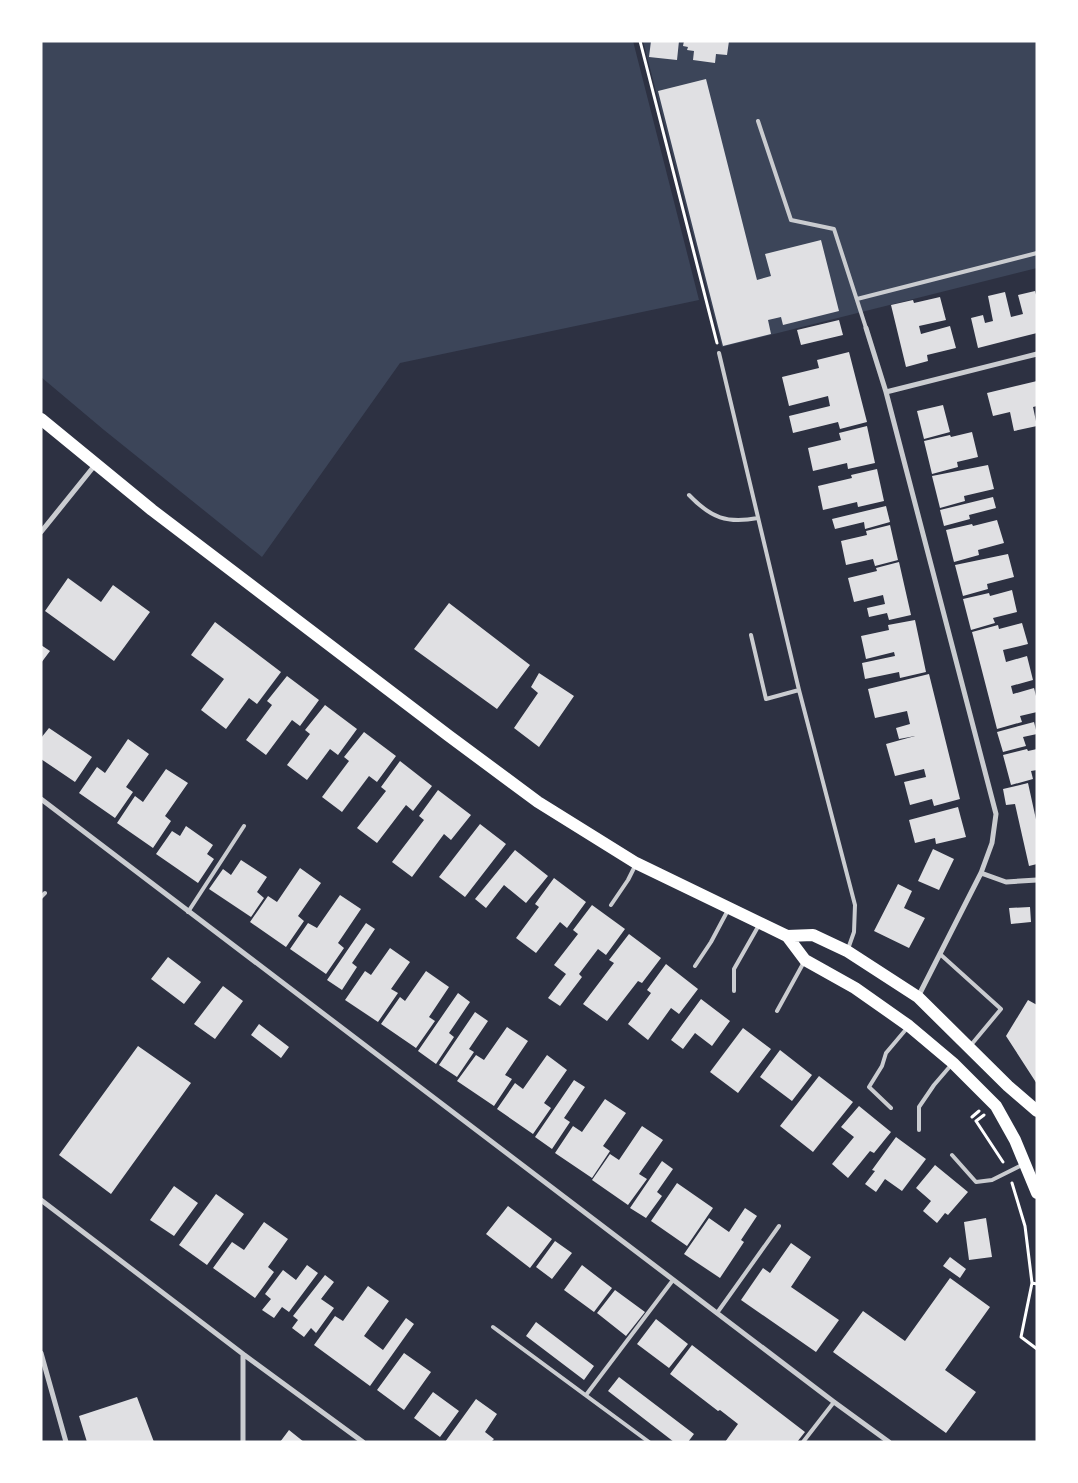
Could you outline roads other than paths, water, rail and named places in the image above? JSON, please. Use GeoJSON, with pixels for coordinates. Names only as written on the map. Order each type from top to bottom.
{"type":"FeatureCollection","features":[{"type":"Feature","properties":{"kind":"main road"},"geometry":{"type":"LineString","coordinates":[[41,419],[95,465],[160,516],[538,802],[636,863],[788,936],[804,960],[855,988],[909,1026],[952,1063],[996,1106],[1015,1140],[1037,1193]]}},
{"type":"Feature","properties":{"kind":"main road"},"geometry":{"type":"LineString","coordinates":[[788,936],[813,935],[847,951],[918,997],[1008,1086],[1037,1111]]}},
{"type":"Feature","properties":{"kind":"street"},"geometry":{"type":"LineString","coordinates":[[866,328],[886,392],[996,814],[992,844],[981,873],[918,997]]}},
{"type":"Feature","properties":{"kind":"street"},"geometry":{"type":"LineString","coordinates":[[886,392],[1037,354]]}},
{"type":"Feature","properties":{"kind":"street"},"geometry":{"type":"LineString","coordinates":[[41,532],[95,465]]}},
{"type":"Feature","properties":{"kind":"street"},"geometry":{"type":"LineString","coordinates":[[41,799],[889,1442]]}},
{"type":"Feature","properties":{"kind":"street"},"geometry":{"type":"LineString","coordinates":[[981,873],[1006,882],[1037,880]]}},
{"type":"Feature","properties":{"kind":"street"},"geometry":{"type":"LineString","coordinates":[[41,1200],[243,1354],[363,1442]]}},
{"type":"Feature","properties":{"kind":"street"},"geometry":{"type":"LineString","coordinates":[[41,1353],[66,1442]]}},
{"type":"Feature","properties":{"kind":"street"},"geometry":{"type":"LineString","coordinates":[[243,1354],[243,1442]]}},
{"type":"Feature","properties":{"kind":"lane"},"geometry":{"type":"LineString","coordinates":[[758,121],[791,220],[834,228],[866,328]]}},
{"type":"Feature","properties":{"kind":"lane"},"geometry":{"type":"LineString","coordinates":[[857,299],[1037,253]]}},
{"type":"Feature","properties":{"kind":"lane"},"geometry":{"type":"LineString","coordinates":[[719,353],[799,690],[855,905],[854,932],[847,951]]}},
{"type":"Feature","properties":{"kind":"lane"},"geometry":{"type":"LineString","coordinates":[[689,496],[701,508],[721,519],[742,521],[758,518]]}},
{"type":"Feature","properties":{"kind":"lane"},"geometry":{"type":"LineString","coordinates":[[751,636],[766,699],[799,690]]}},
{"type":"Feature","properties":{"kind":"lane"},"geometry":{"type":"LineString","coordinates":[[188,912],[244,826]]}},
{"type":"Feature","properties":{"kind":"lane"},"geometry":{"type":"LineString","coordinates":[[611,905],[628,880],[636,863]]}},
{"type":"Feature","properties":{"kind":"lane"},"geometry":{"type":"LineString","coordinates":[[695,966],[730,908]]}},
{"type":"Feature","properties":{"kind":"lane"},"geometry":{"type":"LineString","coordinates":[[734,991],[734,969],[761,922]]}},
{"type":"Feature","properties":{"kind":"lane"},"geometry":{"type":"LineString","coordinates":[[940,954],[1001,1009],[970,1047]]}},
{"type":"Feature","properties":{"kind":"lane"},"geometry":{"type":"LineString","coordinates":[[777,1010],[804,960]]}},
{"type":"Feature","properties":{"kind":"lane"},"geometry":{"type":"LineString","coordinates":[[891,1108],[868,1087],[882,1066],[886,1054],[909,1026]]}},
{"type":"Feature","properties":{"kind":"lane"},"geometry":{"type":"LineString","coordinates":[[919,1130],[919,1106],[952,1063]]}},
{"type":"Feature","properties":{"kind":"lane"},"geometry":{"type":"LineString","coordinates":[[952,1155],[976,1182],[992,1180],[1024,1164]]}},
{"type":"Feature","properties":{"kind":"lane"},"geometry":{"type":"LineString","coordinates":[[717,1313],[779,1226]]}},
{"type":"Feature","properties":{"kind":"lane"},"geometry":{"type":"LineString","coordinates":[[586,1395],[673,1280]]}},
{"type":"Feature","properties":{"kind":"lane"},"geometry":{"type":"LineString","coordinates":[[493,1327],[649,1442]]}},
{"type":"Feature","properties":{"kind":"lane"},"geometry":{"type":"LineString","coordinates":[[804,1442],[834,1402]]}}]}
